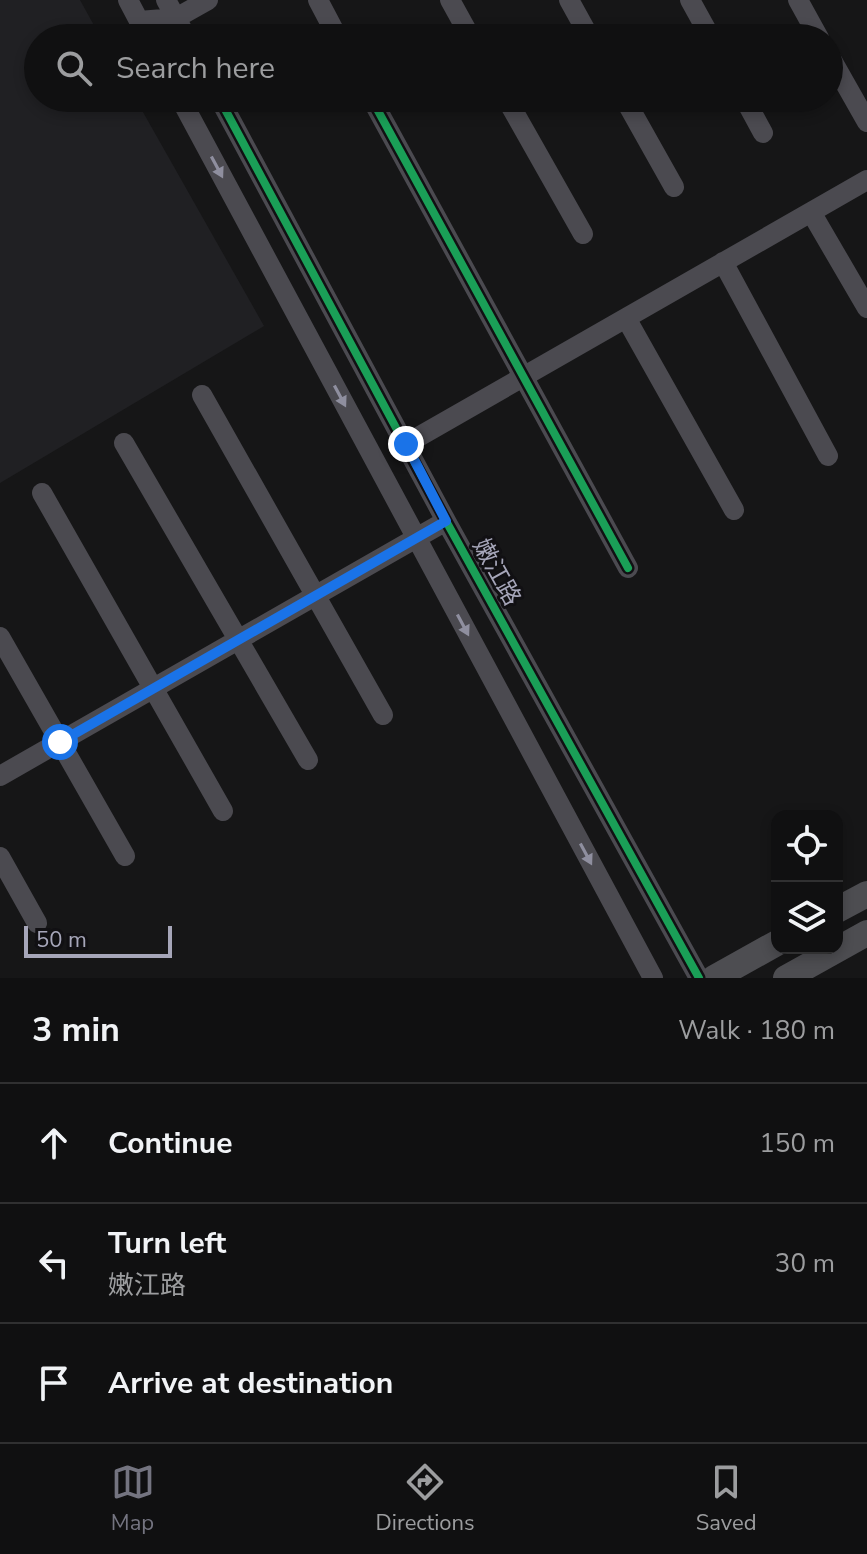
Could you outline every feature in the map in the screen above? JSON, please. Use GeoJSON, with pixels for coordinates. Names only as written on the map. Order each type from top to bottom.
{"type":"FeatureCollection","features":[{"type":"Feature","properties":{"kind":"main road"},"geometry":{"type":"LineString","coordinates":[[843,907],[867,894]]}},
{"type":"Feature","properties":{"kind":"main road"},"geometry":{"type":"LineString","coordinates":[[786,978],[867,933]]}},
{"type":"Feature","properties":{"kind":"main road"},"geometry":{"type":"LineString","coordinates":[[714,978],[771,946]]}},
{"type":"Feature","properties":{"kind":"street"},"geometry":{"type":"LineString","coordinates":[[128,0],[141,24]]}},
{"type":"Feature","properties":{"kind":"street"},"geometry":{"type":"LineString","coordinates":[[148,24],[163,0],[179,24]]}},
{"type":"Feature","properties":{"kind":"street"},"geometry":{"type":"LineString","coordinates":[[160,24],[208,0]]}},
{"type":"Feature","properties":{"kind":"street"},"geometry":{"type":"LineString","coordinates":[[318,0],[331,24]]}},
{"type":"Feature","properties":{"kind":"street"},"geometry":{"type":"LineString","coordinates":[[450,0],[463,24]]}},
{"type":"Feature","properties":{"kind":"street"},"geometry":{"type":"LineString","coordinates":[[569,0],[582,24]]}},
{"type":"Feature","properties":{"kind":"street"},"geometry":{"type":"LineString","coordinates":[[690,0],[703,24]]}},
{"type":"Feature","properties":{"kind":"street"},"geometry":{"type":"LineString","coordinates":[[798,0],[811,24]]}},
{"type":"Feature","properties":{"kind":"street"},"geometry":{"type":"LineString","coordinates":[[843,80],[867,122]]}},
{"type":"Feature","properties":{"kind":"street"},"geometry":{"type":"LineString","coordinates":[[188,112],[653,978]]}},
{"type":"Feature","properties":{"kind":"street","name":"嫩江路"},"geometry":{"type":"LineString","coordinates":[[227,112],[446,521],[699,978]]}},
{"type":"Feature","properties":{"kind":"street"},"geometry":{"type":"LineString","coordinates":[[379,112],[628,568]]}},
{"type":"Feature","properties":{"kind":"street"},"geometry":{"type":"LineString","coordinates":[[514,112],[583,234]]}},
{"type":"Feature","properties":{"kind":"street"},"geometry":{"type":"LineString","coordinates":[[632,112],[674,187]]}},
{"type":"Feature","properties":{"kind":"street"},"geometry":{"type":"LineString","coordinates":[[752,112],[763,133]]}},
{"type":"Feature","properties":{"kind":"street"},"geometry":{"type":"LineString","coordinates":[[406,444],[867,180]]}},
{"type":"Feature","properties":{"kind":"street"},"geometry":{"type":"LineString","coordinates":[[811,212],[867,308]]}},
{"type":"Feature","properties":{"kind":"street"},"geometry":{"type":"LineString","coordinates":[[723,262],[828,456]]}},
{"type":"Feature","properties":{"kind":"street"},"geometry":{"type":"LineString","coordinates":[[626,318],[734,510]]}},
{"type":"Feature","properties":{"kind":"street"},"geometry":{"type":"LineString","coordinates":[[202,395],[383,715]]}},
{"type":"Feature","properties":{"kind":"street"},"geometry":{"type":"LineString","coordinates":[[124,443],[308,760]]}},
{"type":"Feature","properties":{"kind":"street"},"geometry":{"type":"LineString","coordinates":[[42,493],[223,811]]}},
{"type":"Feature","properties":{"kind":"street"},"geometry":{"type":"LineString","coordinates":[[0,776],[446,521]]}},
{"type":"Feature","properties":{"kind":"street"},"geometry":{"type":"LineString","coordinates":[[0,637],[125,856]]}},
{"type":"Feature","properties":{"kind":"street"},"geometry":{"type":"LineString","coordinates":[[0,857],[37,923]]}},
{"type":"Feature","properties":{"kind":"shaded area"},"geometry":{"type":"Polygon","coordinates":[[[0,0],[80,0],[93,24],[24,24],[24,112],[143,112],[264,326],[0,483],[0,0]]]}},
{"type":"Feature","properties":{"kind":"cycle path"},"geometry":{"type":"LineString","coordinates":[[227,112],[446,521],[699,978]]}},
{"type":"Feature","properties":{"kind":"cycle path"},"geometry":{"type":"LineString","coordinates":[[379,112],[628,568]]}},
{"type":"Feature","properties":{"kind":"route"},"geometry":{"type":"LineString","coordinates":[[60,742],[446,521],[406,444]]}}]}
